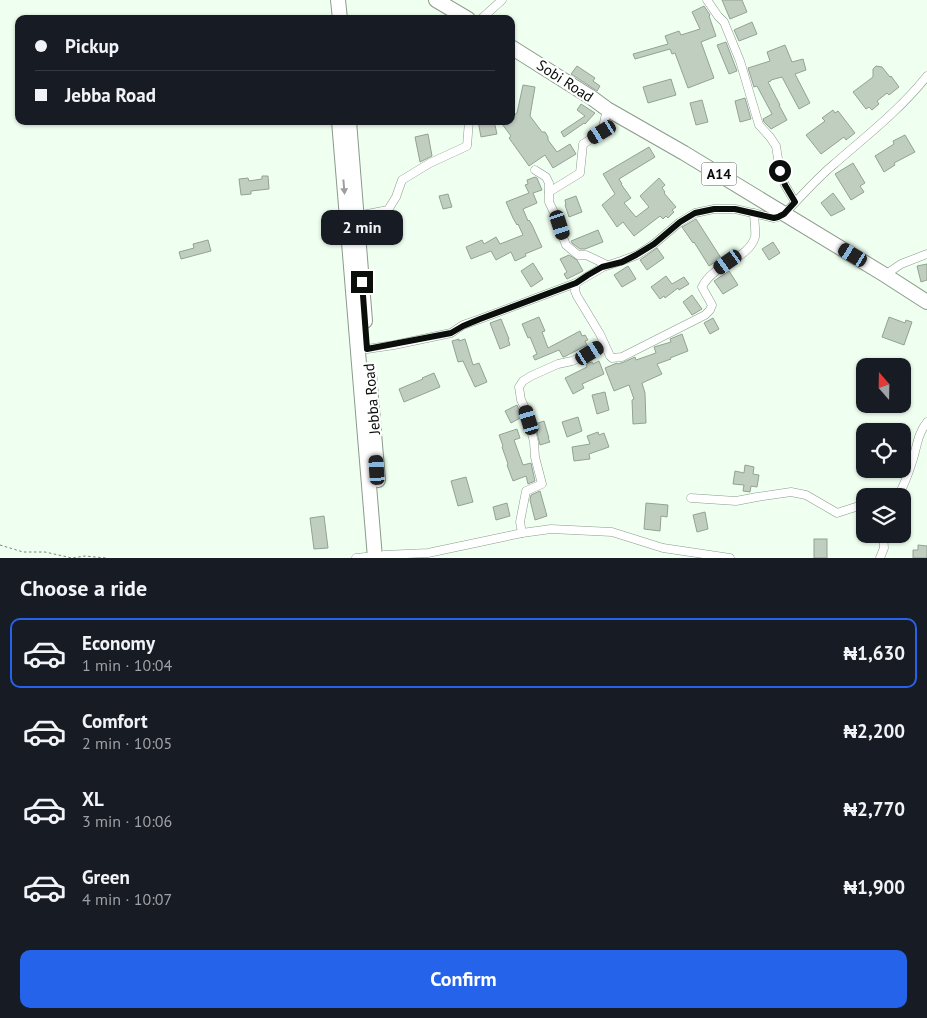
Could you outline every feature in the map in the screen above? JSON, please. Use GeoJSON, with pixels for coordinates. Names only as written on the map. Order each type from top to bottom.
{"type":"FeatureCollection","features":[{"type":"Feature","properties":{"kind":"highway"},"geometry":{"type":"LineString","coordinates":[[329,0],[330,15]]}},
{"type":"Feature","properties":{"kind":"highway"},"geometry":{"type":"LineString","coordinates":[[338,0],[340,15]]}},
{"type":"Feature","properties":{"kind":"highway"},"geometry":{"type":"LineString","coordinates":[[436,0],[461,15]]}},
{"type":"Feature","properties":{"kind":"highway","name":"Sobi Road"},"geometry":{"type":"LineString","coordinates":[[515,49],[607,108],[927,302]]}},
{"type":"Feature","properties":{"kind":"highway"},"geometry":{"type":"LineString","coordinates":[[339,125],[380,557]]}},
{"type":"Feature","properties":{"kind":"highway","name":"Jebba Road"},"geometry":{"type":"LineString","coordinates":[[349,125],[367,349],[380,557]]}},
{"type":"Feature","properties":{"kind":"street"},"geometry":{"type":"LineString","coordinates":[[485,15],[502,0]]}},
{"type":"Feature","properties":{"kind":"street"},"geometry":{"type":"LineString","coordinates":[[707,0],[724,22],[740,61],[758,125],[770,136],[776,146],[780,171],[785,185],[795,202]]}},
{"type":"Feature","properties":{"kind":"street"},"geometry":{"type":"LineString","coordinates":[[367,349],[451,333],[480,319],[576,283],[607,265],[622,262],[636,255],[695,213],[724,208],[774,218],[778,217],[784,214],[831,167],[879,127],[927,76]]}},
{"type":"Feature","properties":{"kind":"street"},"geometry":{"type":"LineString","coordinates":[[549,192],[580,173],[582,144],[602,132],[607,108]]}},
{"type":"Feature","properties":{"kind":"street"},"geometry":{"type":"LineString","coordinates":[[357,216],[388,210],[396,197],[402,180],[467,146],[469,125]]}},
{"type":"Feature","properties":{"kind":"street"},"geometry":{"type":"LineString","coordinates":[[535,170],[546,178],[549,183],[549,202],[560,225],[566,245],[578,255],[586,255],[607,265]]}},
{"type":"Feature","properties":{"kind":"street"},"geometry":{"type":"LineString","coordinates":[[576,283],[575,291],[577,296],[600,334],[610,356],[612,358],[622,357],[705,315],[710,310],[712,305],[702,287],[707,278],[728,262],[742,255],[749,247],[755,236],[754,213]]}},
{"type":"Feature","properties":{"kind":"street"},"geometry":{"type":"LineString","coordinates":[[885,275],[901,264],[927,254]]}},
{"type":"Feature","properties":{"kind":"street"},"geometry":{"type":"LineString","coordinates":[[522,533],[520,522],[526,491],[542,484],[529,420],[521,400],[519,387],[531,376],[558,364],[572,361],[604,344]]}},
{"type":"Feature","properties":{"kind":"street"},"geometry":{"type":"LineString","coordinates":[[902,488],[917,440],[927,422]]}},
{"type":"Feature","properties":{"kind":"street"},"geometry":{"type":"LineString","coordinates":[[691,498],[736,501],[791,492],[806,495],[838,513],[856,507]]}},
{"type":"Feature","properties":{"kind":"street"},"geometry":{"type":"LineString","coordinates":[[356,558],[428,553],[522,533],[551,529],[612,532],[663,548],[730,558]]}},
{"type":"Feature","properties":{"kind":"street"},"geometry":{"type":"LineString","coordinates":[[880,558],[884,548],[884,543]]}},
{"type":"Feature","properties":{"kind":"path"},"geometry":{"type":"LineString","coordinates":[[0,545],[31,553],[40,551],[72,558],[86,556],[106,558]]}},
{"type":"Feature","properties":{"kind":"building"},"geometry":{"type":"Polygon","coordinates":[[[722,0],[742,0],[747,12],[730,19],[722,0]]]}},
{"type":"Feature","properties":{"kind":"building"},"geometry":{"type":"Polygon","coordinates":[[[704,6],[710,15],[716,36],[701,42],[714,78],[688,88],[675,53],[672,54],[670,49],[635,59],[633,54],[668,44],[665,36],[679,31],[681,35],[700,29],[692,12],[704,6]]]}},
{"type":"Feature","properties":{"kind":"building"},"geometry":{"type":"Polygon","coordinates":[[[752,22],[757,34],[739,41],[734,30],[752,22]]]}},
{"type":"Feature","properties":{"kind":"building"},"geometry":{"type":"Polygon","coordinates":[[[726,42],[737,71],[729,74],[717,45],[726,42]]]}},
{"type":"Feature","properties":{"kind":"building"},"geometry":{"type":"Polygon","coordinates":[[[785,45],[792,62],[803,59],[806,70],[795,74],[810,103],[799,109],[782,77],[768,82],[787,120],[771,129],[763,119],[772,114],[757,86],[754,87],[748,68],[770,61],[767,52],[785,45]]]}},
{"type":"Feature","properties":{"kind":"building"},"geometry":{"type":"Polygon","coordinates":[[[577,66],[595,78],[593,81],[600,86],[597,91],[571,74],[577,66]]]}},
{"type":"Feature","properties":{"kind":"building"},"geometry":{"type":"Polygon","coordinates":[[[876,66],[882,67],[899,87],[877,101],[879,104],[872,110],[869,107],[866,109],[853,92],[873,77],[873,69],[876,66]]]}},
{"type":"Feature","properties":{"kind":"building"},"geometry":{"type":"Polygon","coordinates":[[[671,79],[676,95],[648,103],[643,87],[671,79]]]}},
{"type":"Feature","properties":{"kind":"building"},"geometry":{"type":"Polygon","coordinates":[[[523,85],[535,87],[530,116],[542,132],[545,132],[548,140],[557,152],[570,144],[576,154],[553,168],[545,155],[529,166],[509,138],[511,136],[503,125],[515,125],[515,114],[517,113],[523,85]]]}},
{"type":"Feature","properties":{"kind":"building"},"geometry":{"type":"Polygon","coordinates":[[[745,98],[751,119],[740,122],[735,101],[745,98]]]}},
{"type":"Feature","properties":{"kind":"building"},"geometry":{"type":"Polygon","coordinates":[[[702,100],[708,122],[696,125],[690,103],[702,100]]]}},
{"type":"Feature","properties":{"kind":"building"},"geometry":{"type":"Polygon","coordinates":[[[581,104],[595,113],[585,124],[564,137],[561,132],[585,116],[577,110],[581,104]]]}},
{"type":"Feature","properties":{"kind":"building"},"geometry":{"type":"Polygon","coordinates":[[[833,110],[835,113],[838,111],[855,133],[846,140],[844,137],[821,154],[806,135],[825,121],[822,118],[833,110]]]}},
{"type":"Feature","properties":{"kind":"building"},"geometry":{"type":"Polygon","coordinates":[[[479,125],[495,125],[497,134],[481,137],[479,125]]]}},
{"type":"Feature","properties":{"kind":"building"},"geometry":{"type":"Polygon","coordinates":[[[428,134],[432,156],[420,162],[415,137],[428,134]]]}},
{"type":"Feature","properties":{"kind":"building"},"geometry":{"type":"Polygon","coordinates":[[[905,135],[915,152],[894,163],[895,165],[884,172],[875,156],[894,144],[893,141],[905,135]]]}},
{"type":"Feature","properties":{"kind":"building"},"geometry":{"type":"Polygon","coordinates":[[[649,147],[655,157],[619,179],[631,198],[624,203],[636,217],[649,207],[640,196],[659,178],[665,185],[662,188],[664,193],[676,207],[668,218],[666,216],[663,219],[660,216],[634,236],[623,222],[617,227],[602,205],[615,194],[603,174],[649,147]]]}},
{"type":"Feature","properties":{"kind":"building"},"geometry":{"type":"Polygon","coordinates":[[[853,163],[865,183],[860,186],[864,192],[851,200],[835,174],[853,163]]]}},
{"type":"Feature","properties":{"kind":"building"},"geometry":{"type":"Polygon","coordinates":[[[262,176],[268,176],[269,189],[251,191],[251,194],[241,195],[239,179],[248,178],[249,181],[262,179],[262,176]]]}},
{"type":"Feature","properties":{"kind":"building"},"geometry":{"type":"Polygon","coordinates":[[[535,177],[542,190],[533,193],[537,203],[523,209],[542,247],[525,254],[526,256],[515,261],[511,252],[496,260],[491,251],[471,259],[466,247],[482,240],[484,244],[496,237],[500,244],[523,235],[506,202],[529,193],[525,185],[528,184],[527,180],[535,177]]]}},
{"type":"Feature","properties":{"kind":"building"},"geometry":{"type":"Polygon","coordinates":[[[833,193],[845,209],[831,216],[821,203],[833,193]]]}},
{"type":"Feature","properties":{"kind":"building"},"geometry":{"type":"Polygon","coordinates":[[[448,194],[452,207],[443,209],[439,196],[448,194]]]}},
{"type":"Feature","properties":{"kind":"building"},"geometry":{"type":"Polygon","coordinates":[[[576,196],[582,212],[569,217],[565,200],[576,196]]]}},
{"type":"Feature","properties":{"kind":"building"},"geometry":{"type":"Polygon","coordinates":[[[696,219],[721,258],[709,266],[682,227],[696,219]]]}},
{"type":"Feature","properties":{"kind":"building"},"geometry":{"type":"Polygon","coordinates":[[[598,230],[603,242],[580,249],[571,241],[598,230]]]}},
{"type":"Feature","properties":{"kind":"building"},"geometry":{"type":"Polygon","coordinates":[[[208,240],[211,251],[181,259],[179,252],[194,248],[193,244],[208,240]]]}},
{"type":"Feature","properties":{"kind":"building"},"geometry":{"type":"Polygon","coordinates":[[[773,242],[780,253],[769,260],[762,249],[773,242]]]}},
{"type":"Feature","properties":{"kind":"building"},"geometry":{"type":"Polygon","coordinates":[[[657,248],[664,258],[647,270],[640,260],[657,248]]]}},
{"type":"Feature","properties":{"kind":"building"},"geometry":{"type":"Polygon","coordinates":[[[569,255],[577,260],[583,271],[567,279],[564,274],[567,272],[560,259],[569,255]]]}},
{"type":"Feature","properties":{"kind":"building"},"geometry":{"type":"Polygon","coordinates":[[[533,263],[543,279],[531,287],[521,271],[533,263]]]}},
{"type":"Feature","properties":{"kind":"building"},"geometry":{"type":"Polygon","coordinates":[[[927,264],[927,280],[921,282],[917,266],[927,264]]]}},
{"type":"Feature","properties":{"kind":"building"},"geometry":{"type":"Polygon","coordinates":[[[628,266],[636,279],[622,287],[614,275],[628,266]]]}},
{"type":"Feature","properties":{"kind":"building"},"geometry":{"type":"Polygon","coordinates":[[[729,271],[738,285],[723,294],[714,281],[729,271]]]}},
{"type":"Feature","properties":{"kind":"building"},"geometry":{"type":"Polygon","coordinates":[[[666,276],[672,284],[684,277],[689,284],[679,290],[678,288],[665,298],[664,296],[660,299],[651,287],[666,276]]]}},
{"type":"Feature","properties":{"kind":"building"},"geometry":{"type":"Polygon","coordinates":[[[692,295],[702,309],[692,315],[683,302],[692,295]]]}},
{"type":"Feature","properties":{"kind":"building"},"geometry":{"type":"Polygon","coordinates":[[[539,317],[545,331],[542,332],[548,348],[580,331],[582,336],[585,335],[588,340],[585,341],[587,345],[564,357],[559,350],[535,360],[533,356],[537,354],[522,324],[539,317]]]}},
{"type":"Feature","properties":{"kind":"building"},"geometry":{"type":"Polygon","coordinates":[[[889,317],[905,323],[906,320],[912,322],[904,345],[882,337],[889,317]]]}},
{"type":"Feature","properties":{"kind":"building"},"geometry":{"type":"Polygon","coordinates":[[[713,318],[719,329],[710,334],[704,323],[713,318]]]}},
{"type":"Feature","properties":{"kind":"building"},"geometry":{"type":"Polygon","coordinates":[[[501,319],[510,345],[500,349],[490,323],[501,319]]]}},
{"type":"Feature","properties":{"kind":"building"},"geometry":{"type":"Polygon","coordinates":[[[682,334],[688,351],[657,364],[662,374],[642,383],[645,393],[646,423],[633,424],[632,400],[634,399],[629,385],[614,391],[605,368],[635,357],[636,360],[656,353],[654,347],[671,342],[670,339],[682,334]]]}},
{"type":"Feature","properties":{"kind":"building"},"geometry":{"type":"Polygon","coordinates":[[[459,339],[459,341],[465,339],[473,365],[479,363],[487,382],[475,387],[463,361],[458,362],[452,341],[459,339]]]}},
{"type":"Feature","properties":{"kind":"building"},"geometry":{"type":"Polygon","coordinates":[[[599,361],[604,374],[582,384],[584,388],[573,394],[565,378],[587,367],[586,364],[592,362],[593,364],[599,361]]]}},
{"type":"Feature","properties":{"kind":"building"},"geometry":{"type":"Polygon","coordinates":[[[434,373],[440,387],[404,402],[399,389],[434,373]]]}},
{"type":"Feature","properties":{"kind":"building"},"geometry":{"type":"Polygon","coordinates":[[[605,392],[609,410],[597,414],[592,395],[605,392]]]}},
{"type":"Feature","properties":{"kind":"building"},"geometry":{"type":"Polygon","coordinates":[[[517,405],[522,417],[511,423],[505,411],[517,405]]]}},
{"type":"Feature","properties":{"kind":"building"},"geometry":{"type":"Polygon","coordinates":[[[578,417],[582,431],[567,437],[562,422],[578,417]]]}},
{"type":"Feature","properties":{"kind":"building"},"geometry":{"type":"Polygon","coordinates":[[[544,421],[550,442],[540,445],[535,424],[544,421]]]}},
{"type":"Feature","properties":{"kind":"building"},"geometry":{"type":"Polygon","coordinates":[[[517,429],[520,438],[514,440],[523,465],[531,463],[535,481],[528,484],[526,476],[513,481],[499,435],[517,429]]]}},
{"type":"Feature","properties":{"kind":"building"},"geometry":{"type":"Polygon","coordinates":[[[598,432],[599,435],[604,433],[609,447],[589,454],[590,459],[574,461],[572,447],[590,444],[587,436],[598,432]]]}},
{"type":"Feature","properties":{"kind":"building"},"geometry":{"type":"Polygon","coordinates":[[[745,465],[754,467],[753,474],[759,475],[757,487],[751,486],[750,492],[743,491],[744,485],[733,484],[735,471],[744,473],[745,465]]]}},
{"type":"Feature","properties":{"kind":"building"},"geometry":{"type":"Polygon","coordinates":[[[466,477],[473,502],[458,506],[451,481],[466,477]]]}},
{"type":"Feature","properties":{"kind":"building"},"geometry":{"type":"Polygon","coordinates":[[[540,491],[547,516],[535,520],[530,500],[531,495],[540,491]]]}},
{"type":"Feature","properties":{"kind":"building"},"geometry":{"type":"Polygon","coordinates":[[[507,503],[510,516],[496,520],[493,507],[507,503]]]}},
{"type":"Feature","properties":{"kind":"building"},"geometry":{"type":"Polygon","coordinates":[[[646,503],[668,505],[667,517],[661,516],[660,531],[644,529],[646,503]]]}},
{"type":"Feature","properties":{"kind":"building"},"geometry":{"type":"Polygon","coordinates":[[[705,512],[708,529],[697,532],[693,515],[705,512]]]}},
{"type":"Feature","properties":{"kind":"building"},"geometry":{"type":"Polygon","coordinates":[[[324,516],[328,548],[314,549],[310,518],[324,516]]]}},
{"type":"Feature","properties":{"kind":"building"},"geometry":{"type":"Polygon","coordinates":[[[814,539],[827,539],[827,558],[814,558],[814,539]]]}},
{"type":"Feature","properties":{"kind":"building"},"geometry":{"type":"Polygon","coordinates":[[[918,545],[927,546],[927,558],[913,558],[913,550],[918,550],[918,545]]]}},
{"type":"Feature","properties":{"kind":"route"},"geometry":{"type":"LineString","coordinates":[[362,282],[367,349],[451,333],[480,319],[579,282],[602,267],[631,258],[654,244],[680,222],[695,213],[724,208],[769,218],[778,217],[784,214],[795,202],[785,185],[780,171]]}}]}
